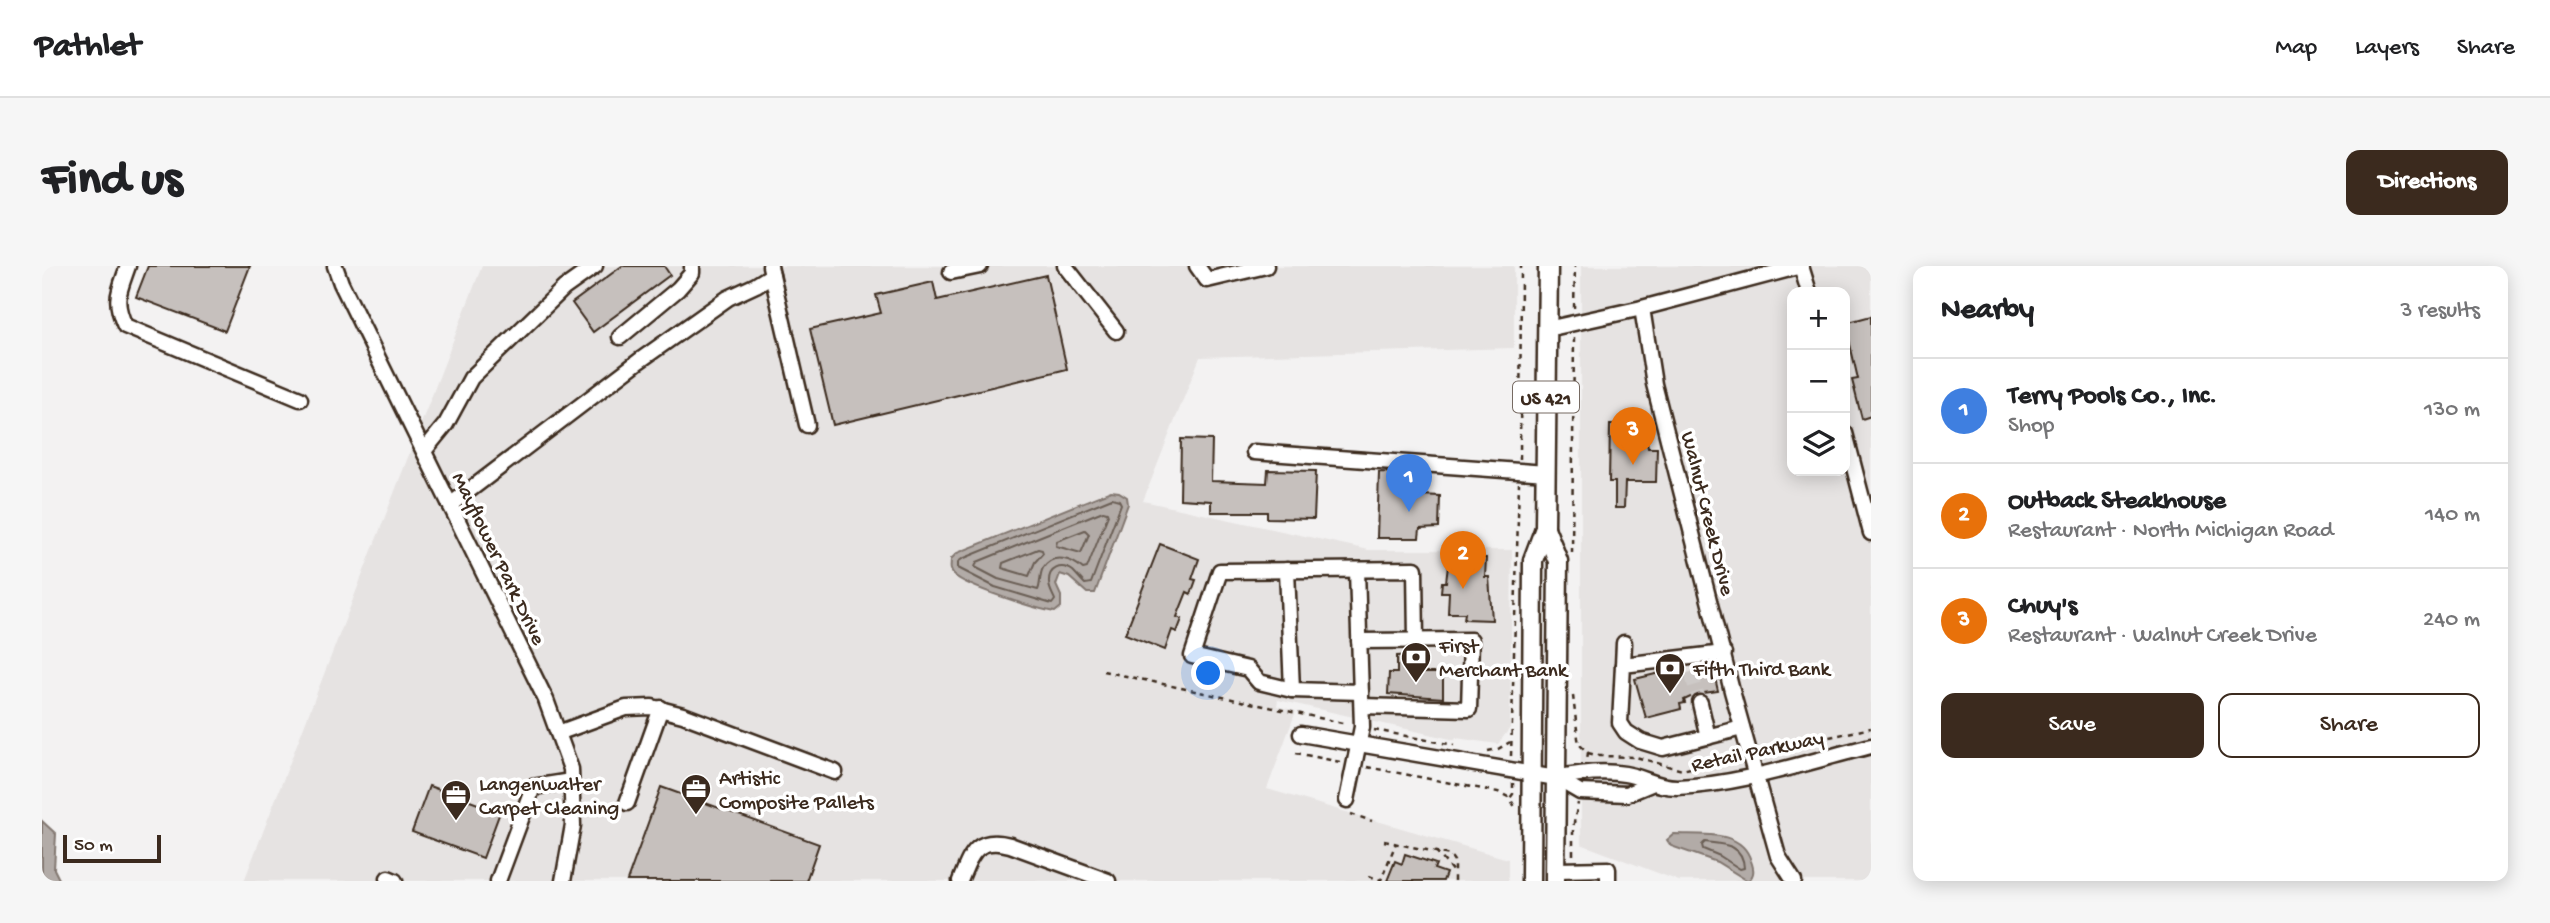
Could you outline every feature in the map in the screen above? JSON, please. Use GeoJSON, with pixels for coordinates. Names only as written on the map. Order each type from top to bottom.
{"type":"FeatureCollection","features":[{"type":"Feature","properties":{"kind":"main road","name":"US 421"},"geometry":{"type":"LineString","coordinates":[[1531,881],[1533,560],[1545,528],[1548,266]]}},
{"type":"Feature","properties":{"kind":"main road","name":"US 421"},"geometry":{"type":"LineString","coordinates":[[1545,528],[1558,561],[1556,778],[1561,873]]}},
{"type":"Feature","properties":{"kind":"street"},"geometry":{"type":"LineString","coordinates":[[128,266],[117,298],[125,326],[300,399]]}},
{"type":"Feature","properties":{"kind":"street","name":"Mayflower Park Drive"},"geometry":{"type":"LineString","coordinates":[[335,266],[547,700],[571,769],[573,825],[563,881]]}},
{"type":"Feature","properties":{"kind":"street"},"geometry":{"type":"LineString","coordinates":[[424,451],[446,425],[471,378],[564,288],[595,266]]}},
{"type":"Feature","properties":{"kind":"street"},"geometry":{"type":"LineString","coordinates":[[620,337],[678,289],[692,273],[692,266]]}},
{"type":"Feature","properties":{"kind":"street"},"geometry":{"type":"LineString","coordinates":[[951,272],[980,266]]}},
{"type":"Feature","properties":{"kind":"street"},"geometry":{"type":"LineString","coordinates":[[1065,266],[1116,331]]}},
{"type":"Feature","properties":{"kind":"street"},"geometry":{"type":"LineString","coordinates":[[1197,266],[1207,280],[1266,266]]}},
{"type":"Feature","properties":{"kind":"street"},"geometry":{"type":"LineString","coordinates":[[1547,329],[1801,266],[1807,287]]}},
{"type":"Feature","properties":{"kind":"street"},"geometry":{"type":"LineString","coordinates":[[771,270],[807,425]]}},
{"type":"Feature","properties":{"kind":"street"},"geometry":{"type":"LineString","coordinates":[[450,505],[639,360],[728,298],[756,285],[771,270]]}},
{"type":"Feature","properties":{"kind":"street","name":"Walnut Creek Drive"},"geometry":{"type":"LineString","coordinates":[[1642,307],[1654,384],[1742,728],[1778,856],[1794,881]]}},
{"type":"Feature","properties":{"kind":"street"},"geometry":{"type":"LineString","coordinates":[[1254,452],[1546,474]]}},
{"type":"Feature","properties":{"kind":"street"},"geometry":{"type":"LineString","coordinates":[[1850,452],[1871,533]]}},
{"type":"Feature","properties":{"kind":"street"},"geometry":{"type":"LineString","coordinates":[[1360,641],[1416,641],[1471,640],[1469,709],[1292,690],[1259,682],[1248,669],[1192,656],[1220,571],[1415,569],[1416,641]]}},
{"type":"Feature","properties":{"kind":"street"},"geometry":{"type":"LineString","coordinates":[[1287,570],[1292,690]]}},
{"type":"Feature","properties":{"kind":"street"},"geometry":{"type":"LineString","coordinates":[[1349,807],[1362,727],[1357,570]]}},
{"type":"Feature","properties":{"kind":"street"},"geometry":{"type":"LineString","coordinates":[[1624,643],[1620,723],[1626,732],[1640,741],[1663,748],[1742,728]]}},
{"type":"Feature","properties":{"kind":"street"},"geometry":{"type":"LineString","coordinates":[[1623,666],[1724,653]]}},
{"type":"Feature","properties":{"kind":"street"},"geometry":{"type":"LineString","coordinates":[[1689,657],[1692,672]]}},
{"type":"Feature","properties":{"kind":"street"},"geometry":{"type":"LineString","coordinates":[[1700,703],[1708,737]]}},
{"type":"Feature","properties":{"kind":"street"},"geometry":{"type":"LineString","coordinates":[[558,733],[626,708],[661,708],[835,772]]}},
{"type":"Feature","properties":{"kind":"street"},"geometry":{"type":"LineString","coordinates":[[627,803],[661,708]]}},
{"type":"Feature","properties":{"kind":"street","name":"Retail Parkway"},"geometry":{"type":"LineString","coordinates":[[1301,734],[1556,778],[1580,792],[1627,794],[1651,784]]}},
{"type":"Feature","properties":{"kind":"street","name":"Retail Parkway"},"geometry":{"type":"LineString","coordinates":[[1556,778],[1584,772],[1627,774],[1651,784],[1696,786],[1871,746]]}},
{"type":"Feature","properties":{"kind":"street"},"geometry":{"type":"LineString","coordinates":[[498,881],[533,787],[571,781]]}},
{"type":"Feature","properties":{"kind":"street"},"geometry":{"type":"LineString","coordinates":[[961,881],[975,850],[986,843],[997,842],[1108,881]]}},
{"type":"Feature","properties":{"kind":"street"},"geometry":{"type":"LineString","coordinates":[[1561,873],[1608,869],[1608,881]]}},
{"type":"Feature","properties":{"kind":"path"},"geometry":{"type":"LineString","coordinates":[[1572,564],[1575,266]]}},
{"type":"Feature","properties":{"kind":"path"},"geometry":{"type":"LineString","coordinates":[[1103,670],[1455,746]]}},
{"type":"Feature","properties":{"kind":"path"},"geometry":{"type":"LineString","coordinates":[[1572,687],[1579,744],[1588,753],[1636,757],[1682,770],[1871,728]]}},
{"type":"Feature","properties":{"kind":"path"},"geometry":{"type":"LineString","coordinates":[[1482,751],[1493,751],[1510,742]]}},
{"type":"Feature","properties":{"kind":"path"},"geometry":{"type":"LineString","coordinates":[[1296,753],[1498,792],[1510,798]]}},
{"type":"Feature","properties":{"kind":"path"},"geometry":{"type":"LineString","coordinates":[[1584,772],[1588,753]]}},
{"type":"Feature","properties":{"kind":"path"},"geometry":{"type":"LineString","coordinates":[[1561,873],[1580,792]]}},
{"type":"Feature","properties":{"kind":"path"},"geometry":{"type":"LineString","coordinates":[[1349,807],[1372,821]]}},
{"type":"Feature","properties":{"kind":"path"},"geometry":{"type":"LineString","coordinates":[[1384,841],[1436,851],[1453,858],[1454,881]]}},
{"type":"Feature","properties":{"kind":"path"},"geometry":{"type":"LineString","coordinates":[[1369,876],[1381,880],[1396,843]]}},
{"type":"Feature","properties":{"kind":"path"},"geometry":{"type":"LineString","coordinates":[[1436,851],[1454,873]]}},
{"type":"Feature","properties":{"kind":"shaded area"},"geometry":{"type":"Polygon","coordinates":[[[482,266],[1514,266],[1514,348],[1200,357],[1143,501],[1369,550],[1512,550],[1510,728],[1498,744],[1455,740],[1278,700],[1277,706],[1296,711],[1267,789],[1508,859],[1508,881],[244,881],[482,266]]]}},
{"type":"Feature","properties":{"kind":"shaded area"},"geometry":{"type":"Polygon","coordinates":[[[1581,266],[1871,266],[1871,881],[1679,881],[1581,844],[1581,266]]]}},
{"type":"Feature","properties":{"kind":"water"},"geometry":{"type":"Polygon","coordinates":[[[1111,491],[1127,497],[1128,504],[1095,593],[1087,593],[1069,577],[1060,574],[1056,585],[1061,596],[1061,607],[1055,612],[987,591],[961,580],[951,571],[951,559],[957,553],[1111,491]]]}},
{"type":"Feature","properties":{"kind":"water"},"geometry":{"type":"Polygon","coordinates":[[[42,821],[56,834],[54,869],[60,881],[42,881],[42,821]]]}},
{"type":"Feature","properties":{"kind":"water"},"geometry":{"type":"Polygon","coordinates":[[[1674,834],[1719,836],[1739,843],[1751,861],[1752,876],[1748,881],[1717,862],[1671,846],[1667,840],[1674,834]]]}},
{"type":"Feature","properties":{"kind":"building"},"geometry":{"type":"Polygon","coordinates":[[[148,266],[250,266],[225,331],[136,297],[148,266]]]}},
{"type":"Feature","properties":{"kind":"building"},"geometry":{"type":"Polygon","coordinates":[[[622,266],[664,266],[670,275],[593,332],[572,303],[622,266]]]}},
{"type":"Feature","properties":{"kind":"building"},"geometry":{"type":"Polygon","coordinates":[[[1046,275],[1067,369],[833,425],[810,329],[881,313],[876,295],[933,282],[937,300],[1046,275]]]}},
{"type":"Feature","properties":{"kind":"building"},"geometry":{"type":"Polygon","coordinates":[[[1871,316],[1871,416],[1862,419],[1852,380],[1858,379],[1850,345],[1850,322],[1871,316]]]}},
{"type":"Feature","properties":{"kind":"building"},"geometry":{"type":"Polygon","coordinates":[[[1610,425],[1633,425],[1633,428],[1645,429],[1648,448],[1657,448],[1656,482],[1625,482],[1624,508],[1615,508],[1615,482],[1609,482],[1610,425]]]}},
{"type":"Feature","properties":{"kind":"building"},"geometry":{"type":"Polygon","coordinates":[[[1181,439],[1212,440],[1211,481],[1267,483],[1268,470],[1316,471],[1314,519],[1267,518],[1267,512],[1211,512],[1211,501],[1180,499],[1181,439]]]}},
{"type":"Feature","properties":{"kind":"building"},"geometry":{"type":"Polygon","coordinates":[[[1379,472],[1421,474],[1421,495],[1440,496],[1439,528],[1420,529],[1419,538],[1377,538],[1379,472]]]}},
{"type":"Feature","properties":{"kind":"building"},"geometry":{"type":"Polygon","coordinates":[[[1160,544],[1199,559],[1192,579],[1196,580],[1191,594],[1187,592],[1177,617],[1182,619],[1177,632],[1172,630],[1165,650],[1125,634],[1160,544]]]}},
{"type":"Feature","properties":{"kind":"building"},"geometry":{"type":"Polygon","coordinates":[[[1449,558],[1486,558],[1485,577],[1489,577],[1492,620],[1464,619],[1465,613],[1448,613],[1449,592],[1441,592],[1442,582],[1446,582],[1449,558]]]}},
{"type":"Feature","properties":{"kind":"building","name":"First Merchant Bank"},"geometry":{"type":"Polygon","coordinates":[[[1416,655],[1418,673],[1443,673],[1443,698],[1388,694],[1389,673],[1397,673],[1397,656],[1416,655]]]}},
{"type":"Feature","properties":{"kind":"building","name":"Fifth Third Bank"},"geometry":{"type":"Polygon","coordinates":[[[1713,669],[1718,691],[1697,694],[1684,700],[1685,703],[1680,704],[1681,709],[1646,718],[1635,679],[1672,670],[1673,675],[1677,673],[1678,678],[1713,669]]]}},
{"type":"Feature","properties":{"kind":"building","name":"Langenwalter Carpet Cleaning"},"geometry":{"type":"Polygon","coordinates":[[[429,786],[500,812],[483,858],[412,832],[429,786]]]}},
{"type":"Feature","properties":{"kind":"building","name":"Artistic Composite Pallets"},"geometry":{"type":"Polygon","coordinates":[[[661,787],[819,844],[806,881],[627,881],[661,787]]]}},
{"type":"Feature","properties":{"kind":"building"},"geometry":{"type":"Polygon","coordinates":[[[1405,854],[1436,864],[1434,869],[1446,873],[1443,881],[1387,881],[1395,861],[1402,864],[1405,854]]]}},
{"type":"Feature","properties":{"kind":"tunnel"},"geometry":{"type":"LineString","coordinates":[[1691,672],[1700,703]]}},
{"type":"Feature","properties":{"kind":"place","name":"Chuy's"},"geometry":{"type":"Point","coordinates":[1633,465]}},
{"type":"Feature","properties":{"kind":"place","name":"Terry Pools Co., Inc."},"geometry":{"type":"Point","coordinates":[1409,512]}},
{"type":"Feature","properties":{"kind":"place","name":"Outback Steakhouse"},"geometry":{"type":"Point","coordinates":[1463,589]}},
{"type":"Feature","properties":{"kind":"place","name":"First Merchant Bank"},"geometry":{"type":"Point","coordinates":[1416,684]}},
{"type":"Feature","properties":{"kind":"place","name":"Fifth Third Bank"},"geometry":{"type":"Point","coordinates":[1670,695]}},
{"type":"Feature","properties":{"kind":"place","name":"Artistic Composite Pallets"},"geometry":{"type":"Point","coordinates":[696,816]}},
{"type":"Feature","properties":{"kind":"place","name":"Langenwalter Carpet Cleaning"},"geometry":{"type":"Point","coordinates":[456,822]}}]}
